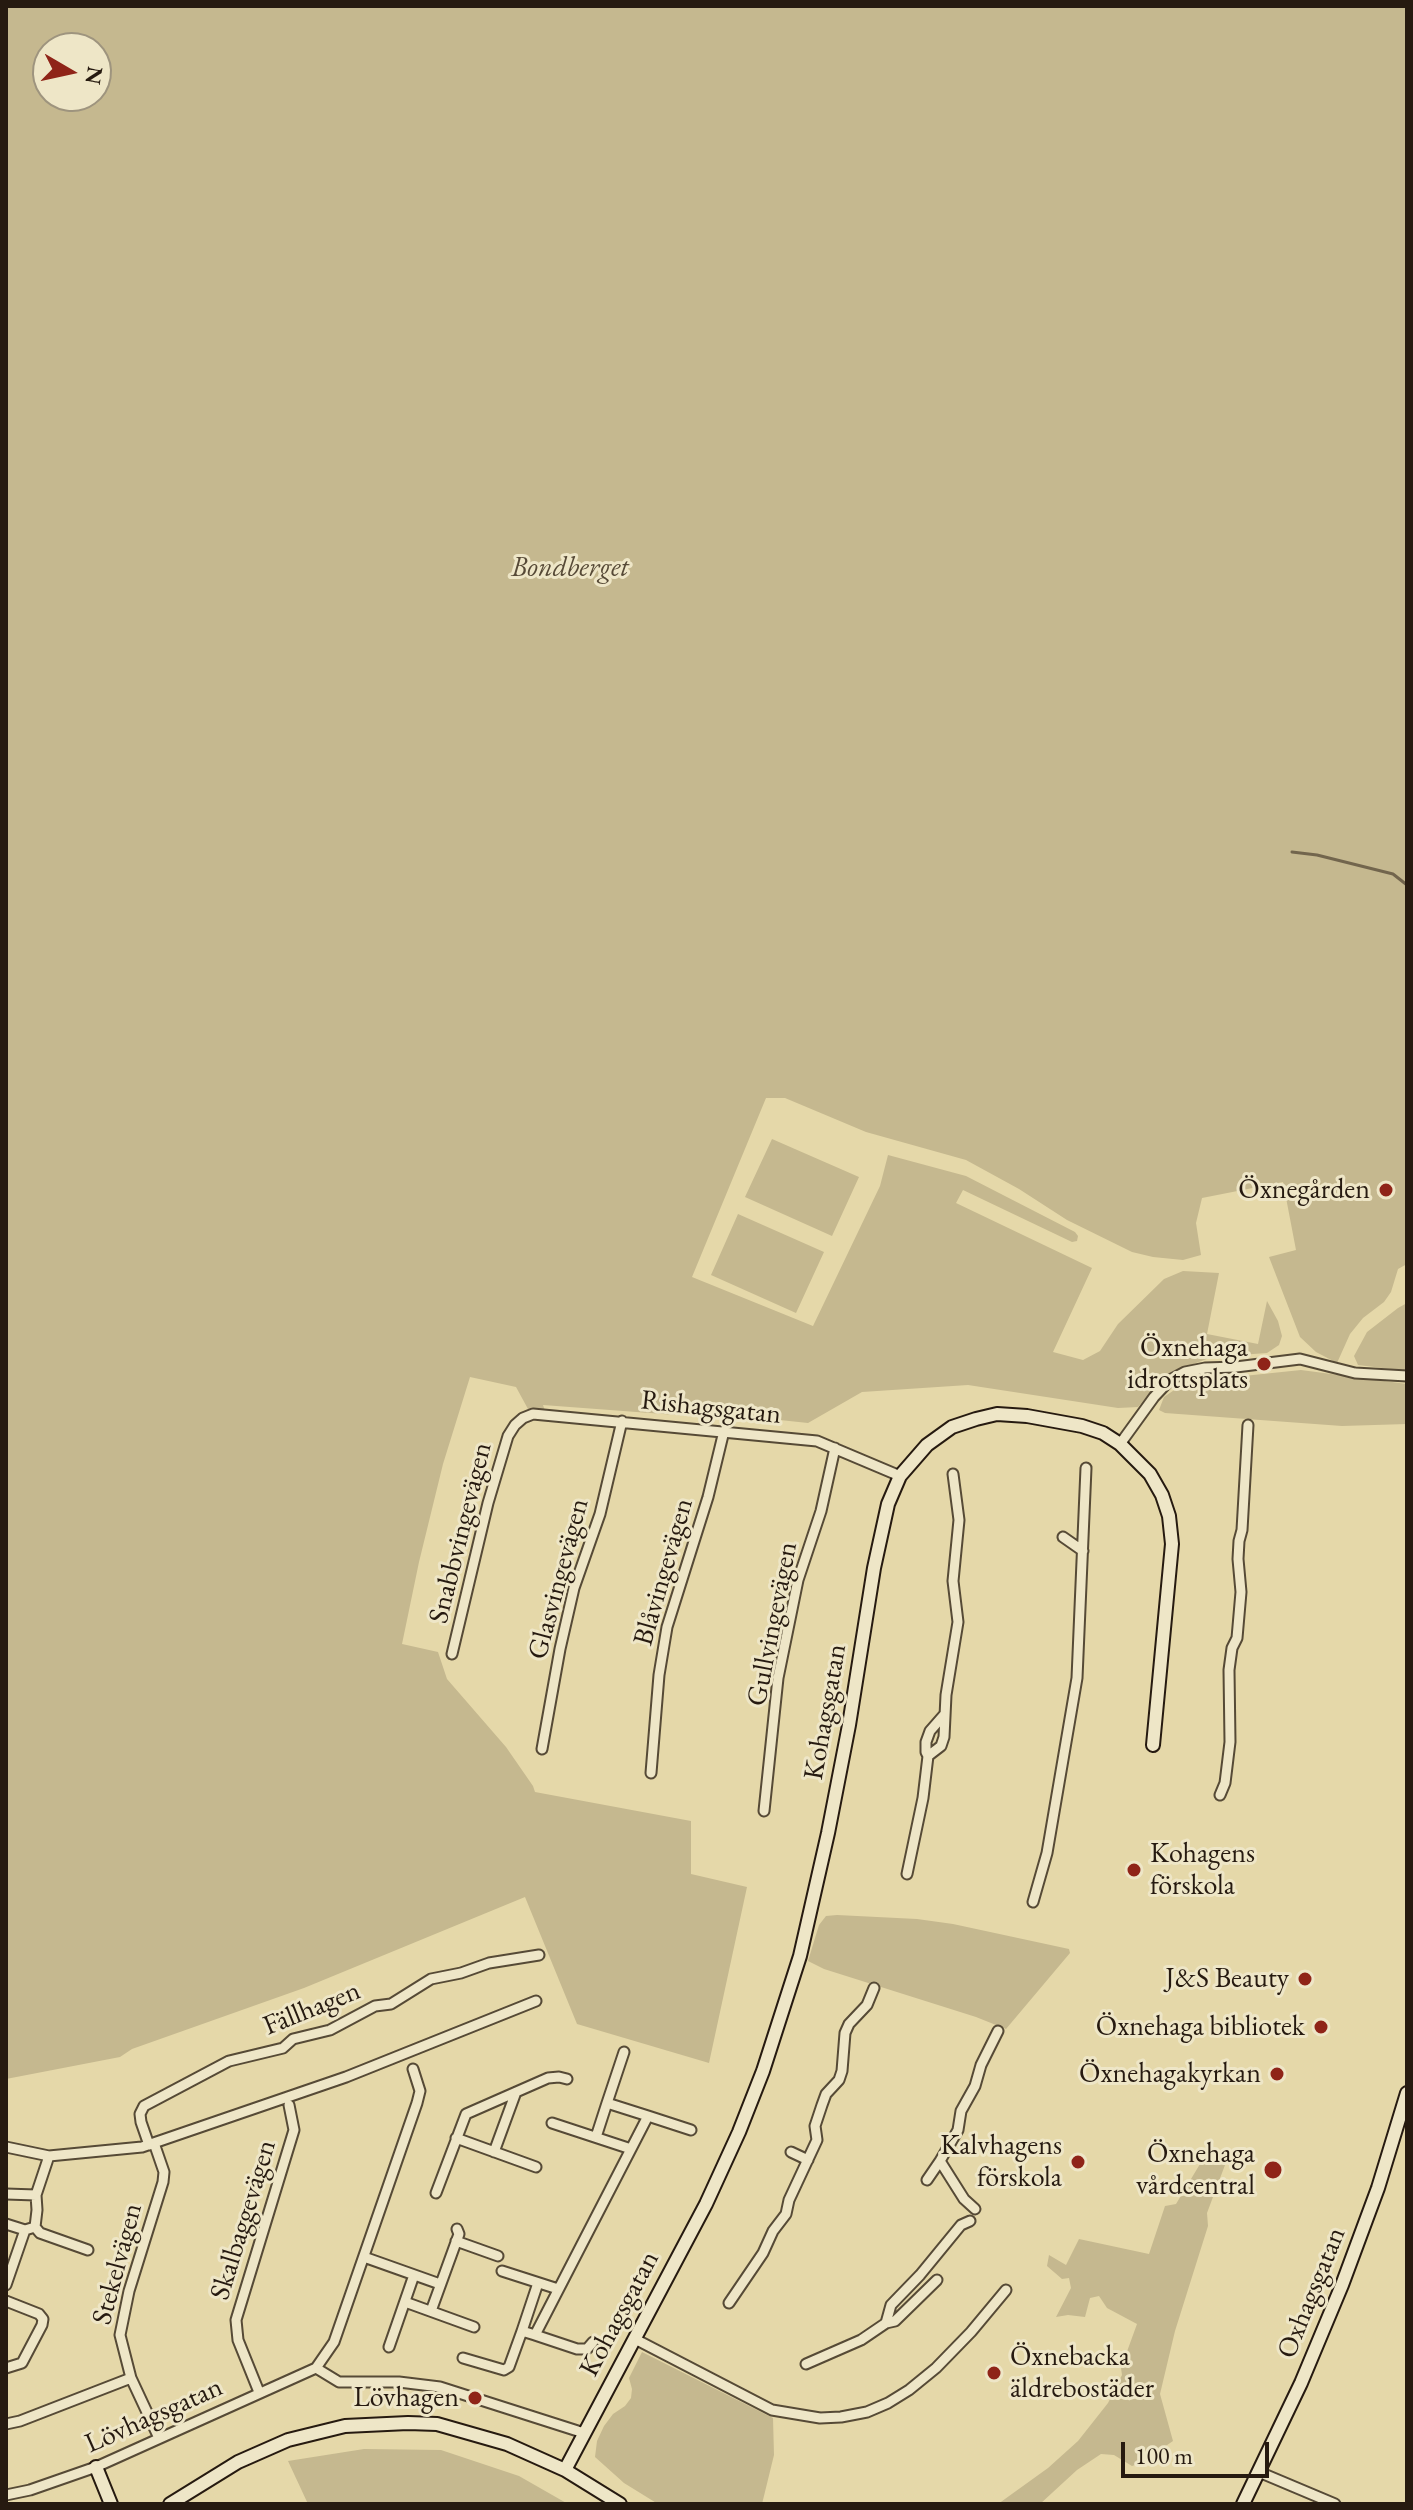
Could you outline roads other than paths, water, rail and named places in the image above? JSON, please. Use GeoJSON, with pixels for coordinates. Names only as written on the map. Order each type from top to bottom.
{"type":"FeatureCollection","features":[{"type":"Feature","properties":{"kind":"street"},"geometry":{"type":"LineString","coordinates":[[1120,1444],[1154,1397],[1170,1380],[1185,1372],[1300,1359],[1355,1373],[1407,1376]]}},
{"type":"Feature","properties":{"kind":"street","name":"Rishagsgatan"},"geometry":{"type":"LineString","coordinates":[[515,1425],[523,1418],[540,1413],[817,1441],[900,1476]]}},
{"type":"Feature","properties":{"kind":"street","name":"Kohagsgatan"},"geometry":{"type":"LineString","coordinates":[[565,2470],[706,2204],[739,2132],[800,1956],[835,1805],[888,1504],[900,1476],[927,1445],[952,1427],[997,1414],[1082,1426],[1103,1433],[1120,1444],[1150,1474],[1169,1516],[1172,1544],[1153,1745]]}},
{"type":"Feature","properties":{"kind":"street","name":"Glasvingevägen"},"geometry":{"type":"LineString","coordinates":[[542,1749],[574,1588],[600,1514],[622,1421]]}},
{"type":"Feature","properties":{"kind":"street","name":"Snabbvingevägen"},"geometry":{"type":"LineString","coordinates":[[452,1654],[488,1503],[508,1436],[515,1425]]}},
{"type":"Feature","properties":{"kind":"street"},"geometry":{"type":"LineString","coordinates":[[1220,1795],[1225,1783],[1230,1742],[1229,1670],[1232,1648],[1237,1638],[1241,1592],[1238,1559],[1248,1425]]}},
{"type":"Feature","properties":{"kind":"street","name":"Blåvingevägen"},"geometry":{"type":"LineString","coordinates":[[651,1773],[659,1675],[667,1627],[708,1497],[724,1431]]}},
{"type":"Feature","properties":{"kind":"street","name":"Gullvingevägen"},"geometry":{"type":"LineString","coordinates":[[764,1811],[778,1678],[798,1580],[821,1511],[835,1448]]}},
{"type":"Feature","properties":{"kind":"street"},"geometry":{"type":"LineString","coordinates":[[1033,1902],[1047,1853],[1077,1678],[1086,1468]]}},
{"type":"Feature","properties":{"kind":"street"},"geometry":{"type":"LineString","coordinates":[[928,1756],[941,1746],[944,1737],[944,1715],[958,1622],[953,1581],[959,1520],[953,1474]]}},
{"type":"Feature","properties":{"kind":"street"},"geometry":{"type":"LineString","coordinates":[[1063,1537],[1083,1551]]}},
{"type":"Feature","properties":{"kind":"street"},"geometry":{"type":"LineString","coordinates":[[907,1874],[923,1798],[928,1756],[926,1742],[930,1731],[944,1715]]}},
{"type":"Feature","properties":{"kind":"street","name":"Fällhagen"},"geometry":{"type":"LineString","coordinates":[[151,2144],[141,2122],[140,2114],[144,2106],[229,2061],[283,2048],[293,2039],[337,2028],[375,2006],[391,2004],[431,1979],[489,1963],[539,1955]]}},
{"type":"Feature","properties":{"kind":"street"},"geometry":{"type":"LineString","coordinates":[[729,2303],[786,2214],[789,2200],[817,2140],[815,2126],[826,2094],[839,2080],[842,2071],[845,2033],[849,2024],[867,2005],[874,1988]]}},
{"type":"Feature","properties":{"kind":"street"},"geometry":{"type":"LineString","coordinates":[[6,2147],[49,2156],[151,2144],[346,2077],[536,2001]]}},
{"type":"Feature","properties":{"kind":"street"},"geometry":{"type":"LineString","coordinates":[[927,2180],[958,2130],[961,2111],[998,2031]]}},
{"type":"Feature","properties":{"kind":"street"},"geometry":{"type":"LineString","coordinates":[[596,2137],[624,2052]]}},
{"type":"Feature","properties":{"kind":"street"},"geometry":{"type":"LineString","coordinates":[[413,2069],[420,2091],[417,2103],[334,2342],[316,2368],[339,2382],[399,2382],[440,2387],[584,2433]]}},
{"type":"Feature","properties":{"kind":"street"},"geometry":{"type":"LineString","coordinates":[[436,2193],[468,2112],[552,2077],[567,2079]]}},
{"type":"Feature","properties":{"kind":"street"},"geometry":{"type":"LineString","coordinates":[[494,2152],[516,2092]]}},
{"type":"Feature","properties":{"kind":"street","name":"Oxhagsgatan"},"geometry":{"type":"LineString","coordinates":[[1243,2504],[1301,2383],[1342,2285],[1378,2188],[1407,2093]]}},
{"type":"Feature","properties":{"kind":"street"},"geometry":{"type":"LineString","coordinates":[[607,2103],[691,2130]]}},
{"type":"Feature","properties":{"kind":"street","name":"Skalbaggevägen"},"geometry":{"type":"LineString","coordinates":[[259,2392],[235,2330],[294,2130],[289,2105]]}},
{"type":"Feature","properties":{"kind":"street"},"geometry":{"type":"LineString","coordinates":[[535,2335],[648,2116]]}},
{"type":"Feature","properties":{"kind":"street"},"geometry":{"type":"LineString","coordinates":[[552,2123],[631,2149]]}},
{"type":"Feature","properties":{"kind":"street"},"geometry":{"type":"LineString","coordinates":[[456,2138],[536,2167]]}},
{"type":"Feature","properties":{"kind":"street","name":"Stekelvägen"},"geometry":{"type":"LineString","coordinates":[[151,2144],[164,2172],[163,2182],[129,2291],[120,2335],[131,2378],[159,2438]]}},
{"type":"Feature","properties":{"kind":"street"},"geometry":{"type":"LineString","coordinates":[[791,2152],[808,2160]]}},
{"type":"Feature","properties":{"kind":"street"},"geometry":{"type":"LineString","coordinates":[[6,2285],[37,2210],[36,2195],[49,2156]]}},
{"type":"Feature","properties":{"kind":"street"},"geometry":{"type":"LineString","coordinates":[[940,2161],[964,2199],[975,2209]]}},
{"type":"Feature","properties":{"kind":"street"},"geometry":{"type":"LineString","coordinates":[[6,2194],[36,2195]]}},
{"type":"Feature","properties":{"kind":"street"},"geometry":{"type":"LineString","coordinates":[[886,2323],[891,2305],[961,2225],[970,2221]]}},
{"type":"Feature","properties":{"kind":"street"},"geometry":{"type":"LineString","coordinates":[[6,2224],[30,2229],[88,2250]]}},
{"type":"Feature","properties":{"kind":"street"},"geometry":{"type":"LineString","coordinates":[[431,2311],[459,2234],[457,2229]]}},
{"type":"Feature","properties":{"kind":"street"},"geometry":{"type":"LineString","coordinates":[[456,2241],[498,2256]]}},
{"type":"Feature","properties":{"kind":"street"},"geometry":{"type":"LineString","coordinates":[[364,2257],[440,2284]]}},
{"type":"Feature","properties":{"kind":"street"},"geometry":{"type":"LineString","coordinates":[[502,2271],[558,2289]]}},
{"type":"Feature","properties":{"kind":"street"},"geometry":{"type":"LineString","coordinates":[[389,2347],[414,2275]]}},
{"type":"Feature","properties":{"kind":"street"},"geometry":{"type":"LineString","coordinates":[[806,2364],[895,2321],[937,2280]]}},
{"type":"Feature","properties":{"kind":"street"},"geometry":{"type":"LineString","coordinates":[[463,2358],[504,2370],[509,2367],[538,2283]]}},
{"type":"Feature","properties":{"kind":"street"},"geometry":{"type":"LineString","coordinates":[[635,2339],[772,2410],[820,2418],[841,2417],[878,2407],[909,2390],[971,2332],[1006,2290]]}},
{"type":"Feature","properties":{"kind":"street"},"geometry":{"type":"LineString","coordinates":[[6,2301],[39,2314],[43,2319],[22,2363],[6,2368]]}},
{"type":"Feature","properties":{"kind":"street"},"geometry":{"type":"LineString","coordinates":[[405,2302],[474,2327]]}},
{"type":"Feature","properties":{"kind":"street"},"geometry":{"type":"LineString","coordinates":[[522,2331],[577,2349],[587,2349],[593,2342]]}},
{"type":"Feature","properties":{"kind":"street","name":"Lövhagsgatan"},"geometry":{"type":"LineString","coordinates":[[6,2495],[96,2467],[316,2368]]}},
{"type":"Feature","properties":{"kind":"street"},"geometry":{"type":"LineString","coordinates":[[6,2424],[131,2378]]}},
{"type":"Feature","properties":{"kind":"street"},"geometry":{"type":"LineString","coordinates":[[170,2504],[238,2462],[288,2440],[345,2426],[378,2423],[437,2424],[507,2444],[565,2470],[620,2504]]}},
{"type":"Feature","properties":{"kind":"street"},"geometry":{"type":"LineString","coordinates":[[96,2467],[111,2504]]}},
{"type":"Feature","properties":{"kind":"street"},"geometry":{"type":"LineString","coordinates":[[1259,2472],[1335,2504]]}},
{"type":"Feature","properties":{"kind":"waterway"},"geometry":{"type":"LineString","coordinates":[[1292,852],[1393,874],[1407,885]]}},
{"type":"Feature","properties":{"kind":"place","name":"Öxnegården"},"geometry":{"type":"Point","coordinates":[1386,1190]}},
{"type":"Feature","properties":{"kind":"place","name":"Öxnehaga idrottsplats"},"geometry":{"type":"Point","coordinates":[1264,1364]}},
{"type":"Feature","properties":{"kind":"place","name":"Kohagens förskola"},"geometry":{"type":"Point","coordinates":[1134,1870]}},
{"type":"Feature","properties":{"kind":"place","name":"J&S Beauty"},"geometry":{"type":"Point","coordinates":[1305,1979]}},
{"type":"Feature","properties":{"kind":"place","name":"Öxnehaga bibliotek"},"geometry":{"type":"Point","coordinates":[1321,2027]}},
{"type":"Feature","properties":{"kind":"place","name":"Öxnehagakyrkan"},"geometry":{"type":"Point","coordinates":[1277,2074]}},
{"type":"Feature","properties":{"kind":"place","name":"Kalvhagens förskola"},"geometry":{"type":"Point","coordinates":[1078,2162]}},
{"type":"Feature","properties":{"kind":"place","name":"Öxnehaga vårdcentral"},"geometry":{"type":"Point","coordinates":[1273,2170]}},
{"type":"Feature","properties":{"kind":"place","name":"Öxnebacka äldrebostäder"},"geometry":{"type":"Point","coordinates":[994,2373]}},
{"type":"Feature","properties":{"kind":"place","name":"Lövhagen"},"geometry":{"type":"Point","coordinates":[475,2398]}},
{"type":"Feature","properties":{"kind":"park label","name":"Bondberget"},"geometry":{"type":"Point","coordinates":[570,568]}}]}
